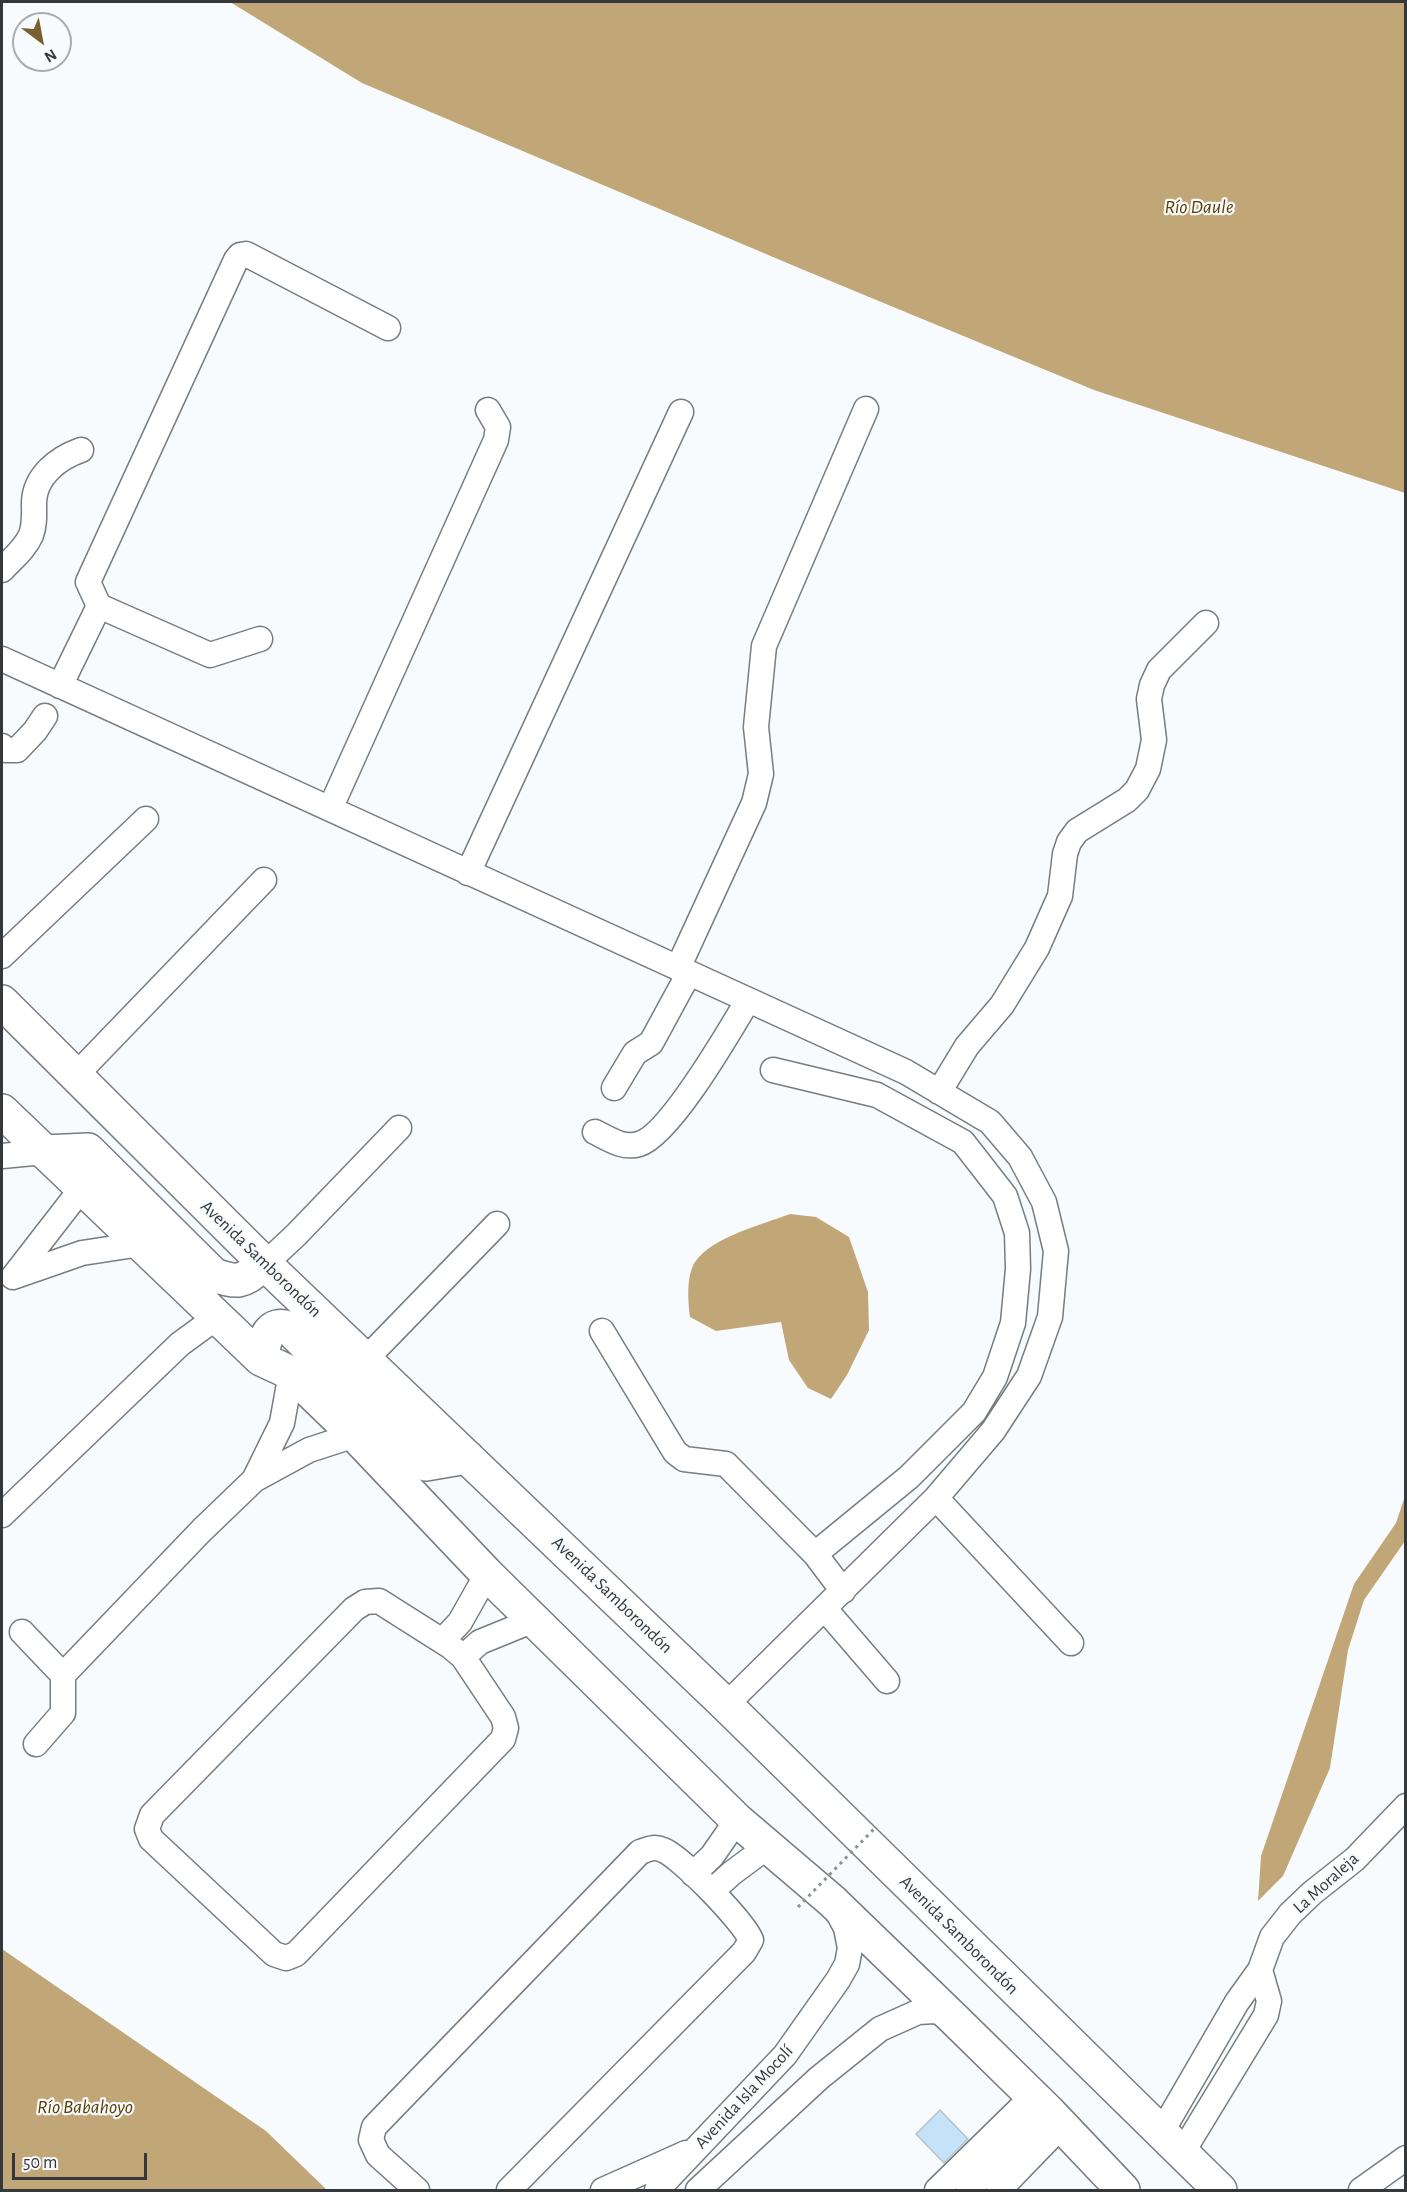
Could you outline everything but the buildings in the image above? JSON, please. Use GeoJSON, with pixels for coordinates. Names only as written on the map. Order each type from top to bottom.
{"type":"FeatureCollection","features":[{"type":"Feature","properties":{"kind":"highway","name":"Avenida Samborondón"},"geometry":{"type":"LineString","coordinates":[[2,1002],[265,1264],[726,1705],[1220,2190]]}},
{"type":"Feature","properties":{"kind":"highway"},"geometry":{"type":"LineString","coordinates":[[2,1111],[261,1359],[291,1373],[355,1435],[487,1574],[737,1820],[832,1901],[1048,2111],[1123,2190]]}},
{"type":"Feature","properties":{"kind":"highway"},"geometry":{"type":"LineString","coordinates":[[44,1152],[88,1150],[214,1275],[229,1281],[244,1280],[265,1264]]}},
{"type":"Feature","properties":{"kind":"highway"},"geometry":{"type":"LineString","coordinates":[[261,1359],[267,1337],[272,1329],[280,1326],[289,1328],[426,1464],[467,1457]]}},
{"type":"Feature","properties":{"kind":"street"},"geometry":{"type":"LineString","coordinates":[[260,639],[210,655],[99,606],[88,582],[240,255],[246,254],[388,328]]}},
{"type":"Feature","properties":{"kind":"street"},"geometry":{"type":"LineString","coordinates":[[614,1088],[635,1053],[651,1043],[684,971],[754,803],[761,774],[756,727],[764,646],[866,409]]}},
{"type":"Feature","properties":{"kind":"street"},"geometry":{"type":"LineString","coordinates":[[330,809],[496,440],[498,427],[488,411]]}},
{"type":"Feature","properties":{"kind":"street"},"geometry":{"type":"LineString","coordinates":[[468,873],[681,412]]}},
{"type":"Feature","properties":{"kind":"street"},"geometry":{"type":"LineString","coordinates":[[2,570],[22,549],[31,534],[34,525],[35,495],[41,479],[59,460],[81,450]]}},
{"type":"Feature","properties":{"kind":"street"},"geometry":{"type":"LineString","coordinates":[[60,686],[99,606]]}},
{"type":"Feature","properties":{"kind":"street"},"geometry":{"type":"LineString","coordinates":[[939,1092],[967,1046],[1002,1005],[1037,948],[1060,896],[1065,854],[1069,842],[1077,831],[1127,800],[1137,790],[1148,769],[1154,740],[1149,699],[1152,685],[1159,670],[1206,623]]}},
{"type":"Feature","properties":{"kind":"street"},"geometry":{"type":"LineString","coordinates":[[2,659],[906,1072],[990,1122],[1020,1157],[1044,1202],[1056,1251],[1050,1317],[1029,1376],[993,1431],[936,1498],[726,1705]]}},
{"type":"Feature","properties":{"kind":"street"},"geometry":{"type":"LineString","coordinates":[[2,747],[6,750],[17,750],[35,731],[45,716]]}},
{"type":"Feature","properties":{"kind":"street"},"geometry":{"type":"LineString","coordinates":[[2,956],[146,819]]}},
{"type":"Feature","properties":{"kind":"street"},"geometry":{"type":"LineString","coordinates":[[76,1075],[264,880]]}},
{"type":"Feature","properties":{"kind":"street"},"geometry":{"type":"LineString","coordinates":[[595,1132],[620,1144],[629,1145],[640,1144],[659,1130],[715,1056],[748,1000]]}},
{"type":"Feature","properties":{"kind":"street"},"geometry":{"type":"LineString","coordinates":[[774,1070],[877,1095],[963,1142],[1005,1196],[1017,1233],[1018,1269],[1013,1323],[995,1377],[974,1412],[909,1477],[815,1554]]}},
{"type":"Feature","properties":{"kind":"street"},"geometry":{"type":"LineString","coordinates":[[265,1264],[399,1128]]}},
{"type":"Feature","properties":{"kind":"street"},"geometry":{"type":"LineString","coordinates":[[2,1155],[44,1152]]}},
{"type":"Feature","properties":{"kind":"street"},"geometry":{"type":"LineString","coordinates":[[7,1281],[82,1188]]}},
{"type":"Feature","properties":{"kind":"street"},"geometry":{"type":"LineString","coordinates":[[365,1360],[497,1224]]}},
{"type":"Feature","properties":{"kind":"street"},"geometry":{"type":"LineString","coordinates":[[7,1281],[98,1249],[141,1244]]}},
{"type":"Feature","properties":{"kind":"street"},"geometry":{"type":"LineString","coordinates":[[2,1515],[180,1344],[217,1317]]}},
{"type":"Feature","properties":{"kind":"street"},"geometry":{"type":"LineString","coordinates":[[602,1331],[675,1452],[684,1459],[726,1464],[815,1554],[843,1591]]}},
{"type":"Feature","properties":{"kind":"street"},"geometry":{"type":"LineString","coordinates":[[254,1480],[282,1423],[291,1373]]}},
{"type":"Feature","properties":{"kind":"street"},"geometry":{"type":"LineString","coordinates":[[63,1675],[202,1530],[254,1480],[309,1450],[355,1435]]}},
{"type":"Feature","properties":{"kind":"street"},"geometry":{"type":"LineString","coordinates":[[936,1498],[1071,1643]]}},
{"type":"Feature","properties":{"kind":"street"},"geometry":{"type":"LineString","coordinates":[[442,1641],[460,1622],[487,1574]]}},
{"type":"Feature","properties":{"kind":"street"},"geometry":{"type":"LineString","coordinates":[[379,1601],[442,1641],[463,1657],[503,1717],[506,1728],[503,1738],[296,1954],[286,1958],[274,1954],[152,1839],[147,1829],[152,1815],[354,1609],[365,1602],[379,1601]]}},
{"type":"Feature","properties":{"kind":"street"},"geometry":{"type":"LineString","coordinates":[[825,1609],[887,1681]]}},
{"type":"Feature","properties":{"kind":"street"},"geometry":{"type":"LineString","coordinates":[[463,1657],[480,1642],[534,1620]]}},
{"type":"Feature","properties":{"kind":"street"},"geometry":{"type":"LineString","coordinates":[[22,1632],[63,1675],[63,1713],[36,1744]]}},
{"type":"Feature","properties":{"kind":"street","name":"La Moraleja"},"geometry":{"type":"LineString","coordinates":[[1171,2143],[1216,2037],[1260,1970],[1272,1937],[1290,1914],[1354,1859],[1406,1806]]}},
{"type":"Feature","properties":{"kind":"street"},"geometry":{"type":"LineString","coordinates":[[693,1874],[712,1856],[737,1820]]}},
{"type":"Feature","properties":{"kind":"street"},"geometry":{"type":"LineString","coordinates":[[417,2190],[378,2155],[371,2140],[374,2127],[640,1852],[655,1847],[666,1851],[712,1891],[747,1930],[751,1940],[744,1952],[509,2190]]}},
{"type":"Feature","properties":{"kind":"street"},"geometry":{"type":"LineString","coordinates":[[712,1891],[767,1847]]}},
{"type":"Feature","properties":{"kind":"street","name":"Avenida Isla Mocolí"},"geometry":{"type":"LineString","coordinates":[[657,2190],[785,2055],[847,1964],[849,1948],[846,1928],[832,1901]]}},
{"type":"Feature","properties":{"kind":"street"},"geometry":{"type":"LineString","coordinates":[[1171,2143],[1242,2052],[1263,2021],[1269,2001],[1260,1970]]}},
{"type":"Feature","properties":{"kind":"street","name":"Avenida Isla Mocolí"},"geometry":{"type":"LineString","coordinates":[[698,2190],[714,2182],[819,2078],[880,2029],[918,2012],[935,2011],[952,2017]]}},
{"type":"Feature","properties":{"kind":"street"},"geometry":{"type":"LineString","coordinates":[[1216,2037],[1242,2052]]}},
{"type":"Feature","properties":{"kind":"street"},"geometry":{"type":"LineString","coordinates":[[937,2190],[1048,2111]]}},
{"type":"Feature","properties":{"kind":"street"},"geometry":{"type":"LineString","coordinates":[[968,2190],[1048,2111]]}},
{"type":"Feature","properties":{"kind":"street"},"geometry":{"type":"LineString","coordinates":[[999,2190],[1048,2111]]}},
{"type":"Feature","properties":{"kind":"street"},"geometry":{"type":"LineString","coordinates":[[608,2187],[697,2148]]}},
{"type":"Feature","properties":{"kind":"street"},"geometry":{"type":"LineString","coordinates":[[1361,2190],[1406,2158]]}},
{"type":"Feature","properties":{"kind":"street"},"geometry":{"type":"LineString","coordinates":[[608,2187],[633,2182],[652,2186],[657,2190]]}},
{"type":"Feature","properties":{"kind":"path"},"geometry":{"type":"LineString","coordinates":[[798,1908],[874,1829]]}},
{"type":"Feature","properties":{"kind":"water","name":"Río Daule"},"geometry":{"type":"Polygon","coordinates":[[[230,2],[1405,2],[1405,493],[1094,390],[799,268],[362,83],[230,2]]]}},
{"type":"Feature","properties":{"kind":"water"},"geometry":{"type":"Polygon","coordinates":[[[790,1214],[816,1217],[849,1237],[868,1292],[869,1330],[847,1375],[831,1399],[808,1388],[789,1360],[781,1322],[716,1331],[690,1317],[688,1296],[690,1274],[695,1262],[703,1253],[738,1233],[790,1214]]]}},
{"type":"Feature","properties":{"kind":"water"},"geometry":{"type":"Polygon","coordinates":[[[1405,1496],[1405,1541],[1364,1600],[1348,1650],[1330,1768],[1283,1876],[1258,1901],[1261,1856],[1354,1584],[1396,1523],[1405,1496]]]}},
{"type":"Feature","properties":{"kind":"water","name":"Río Babahoyo"},"geometry":{"type":"Polygon","coordinates":[[[2,1949],[266,2131],[327,2190],[2,2190],[2,1949]]]}}]}
